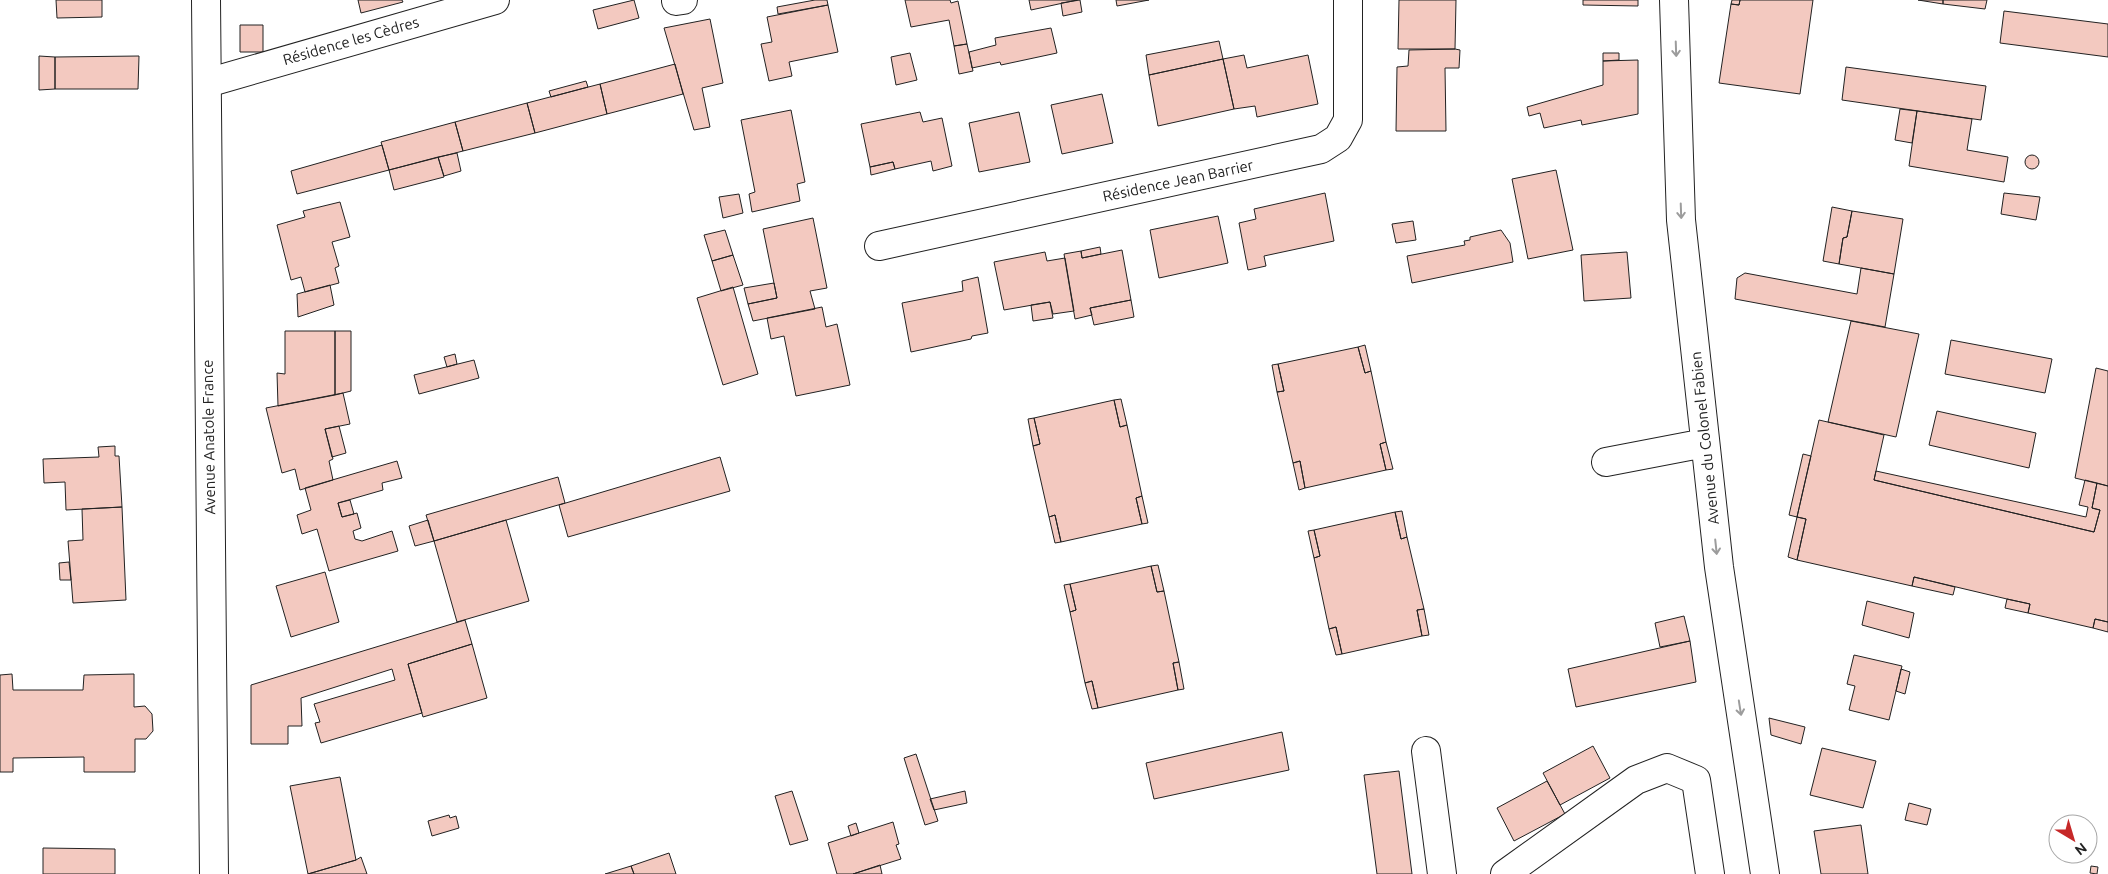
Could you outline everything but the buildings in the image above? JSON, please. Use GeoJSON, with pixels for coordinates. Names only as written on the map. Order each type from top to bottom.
{"type":"FeatureCollection","features":[{"type":"Feature","properties":{"kind":"street","name":"Avenue Anatole France"},"geometry":{"type":"LineString","coordinates":[[206,0],[214,874]]}},
{"type":"Feature","properties":{"kind":"street","name":"Résidence les Cèdres"},"geometry":{"type":"LineString","coordinates":[[207,83],[495,0]]}},
{"type":"Feature","properties":{"kind":"street","name":"Résidence Jean Barrier"},"geometry":{"type":"LineString","coordinates":[[879,246],[1321,150],[1338,138],[1348,120],[1348,0]]}},
{"type":"Feature","properties":{"kind":"street","name":"Avenue du Colonel Fabien"},"geometry":{"type":"LineString","coordinates":[[1674,0],[1681,220],[1718,567],[1765,874]]}},
{"type":"Feature","properties":{"kind":"street"},"geometry":{"type":"LineString","coordinates":[[1606,462],[1705,443]]}},
{"type":"Feature","properties":{"kind":"street"},"geometry":{"type":"LineString","coordinates":[[1426,751],[1442,874]]}},
{"type":"Feature","properties":{"kind":"street"},"geometry":{"type":"LineString","coordinates":[[1506,874],[1636,780],[1667,768],[1696,780],[1710,874]]}}]}
